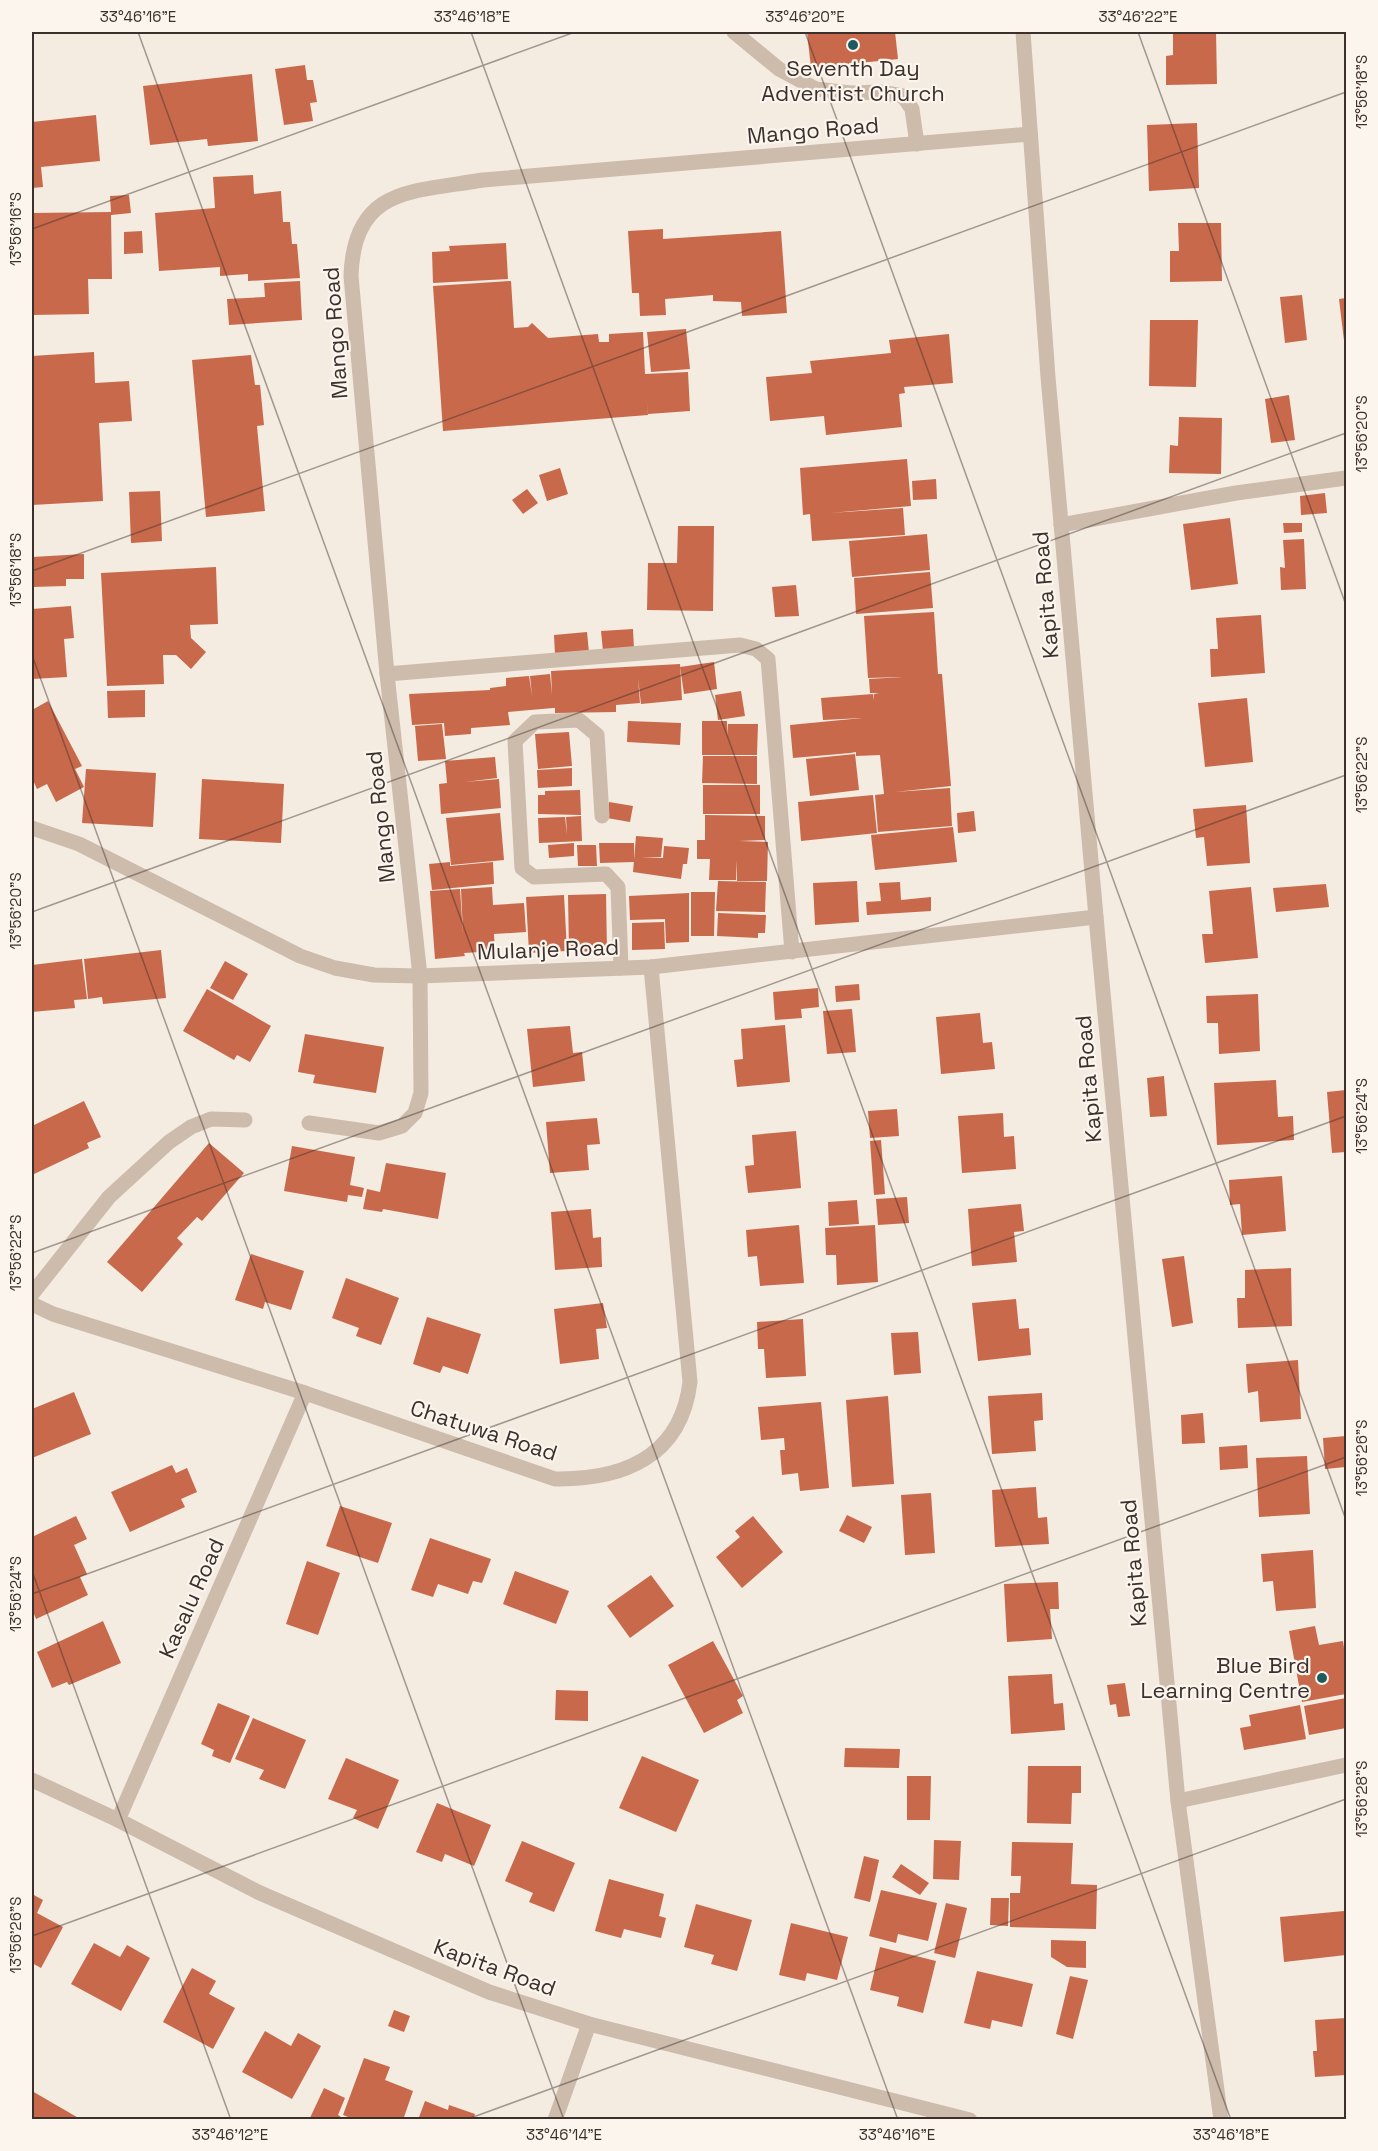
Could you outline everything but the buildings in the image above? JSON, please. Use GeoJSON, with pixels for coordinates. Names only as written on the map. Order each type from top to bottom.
{"type":"FeatureCollection","features":[{"type":"Feature","properties":{"kind":"street"},"geometry":{"type":"LineString","coordinates":[[734,32],[778,69],[816,89],[850,93],[880,92],[903,96],[912,109],[917,144]]}},
{"type":"Feature","properties":{"kind":"street","name":"Kapita Road"},"geometry":{"type":"LineString","coordinates":[[1023,32],[1061,525],[1178,1801],[1221,2120]]}},
{"type":"Feature","properties":{"kind":"street","name":"Mango Road"},"geometry":{"type":"LineString","coordinates":[[309,1123],[379,1133],[402,1126],[415,1113],[421,1093],[420,976],[387,674],[351,276],[352,251],[359,228],[370,212],[391,199],[415,191],[483,180],[1030,134]]}},
{"type":"Feature","properties":{"kind":"street"},"geometry":{"type":"LineString","coordinates":[[1061,525],[1236,493],[1347,478]]}},
{"type":"Feature","properties":{"kind":"street"},"geometry":{"type":"LineString","coordinates":[[387,674],[740,645],[756,649],[768,659],[792,952]]}},
{"type":"Feature","properties":{"kind":"street"},"geometry":{"type":"LineString","coordinates":[[602,816],[597,735],[579,720],[535,723],[515,741],[522,868],[534,877],[606,874],[618,887],[621,968]]}},
{"type":"Feature","properties":{"kind":"street","name":"Mulanje Road"},"geometry":{"type":"LineString","coordinates":[[32,828],[79,844],[300,956],[345,970],[374,975],[420,976],[651,967],[1096,917]]}},
{"type":"Feature","properties":{"kind":"street","name":"Chatuwa Road"},"geometry":{"type":"LineString","coordinates":[[32,1304],[53,1314],[304,1393],[555,1479],[587,1479],[617,1472],[644,1460],[667,1439],[681,1420],[687,1403],[690,1373],[651,967]]}},
{"type":"Feature","properties":{"kind":"street"},"geometry":{"type":"LineString","coordinates":[[32,1294],[109,1197],[169,1142],[191,1126],[211,1119],[245,1120]]}},
{"type":"Feature","properties":{"kind":"street","name":"Kasalu Road"},"geometry":{"type":"LineString","coordinates":[[118,1820],[304,1393]]}},
{"type":"Feature","properties":{"kind":"street"},"geometry":{"type":"LineString","coordinates":[[1178,1801],[1347,1765]]}},
{"type":"Feature","properties":{"kind":"street","name":"Kapita Road"},"geometry":{"type":"LineString","coordinates":[[32,1780],[118,1820],[260,1893],[489,1992],[589,2024],[970,2120]]}},
{"type":"Feature","properties":{"kind":"street"},"geometry":{"type":"LineString","coordinates":[[555,2120],[589,2024]]}},
{"type":"Feature","properties":{"kind":"place","name":"Seventh Day Adventist Church"},"geometry":{"type":"Point","coordinates":[853,45]}},
{"type":"Feature","properties":{"kind":"place","name":"Blue Bird Learning Centre"},"geometry":{"type":"Point","coordinates":[1322,1678]}}]}
